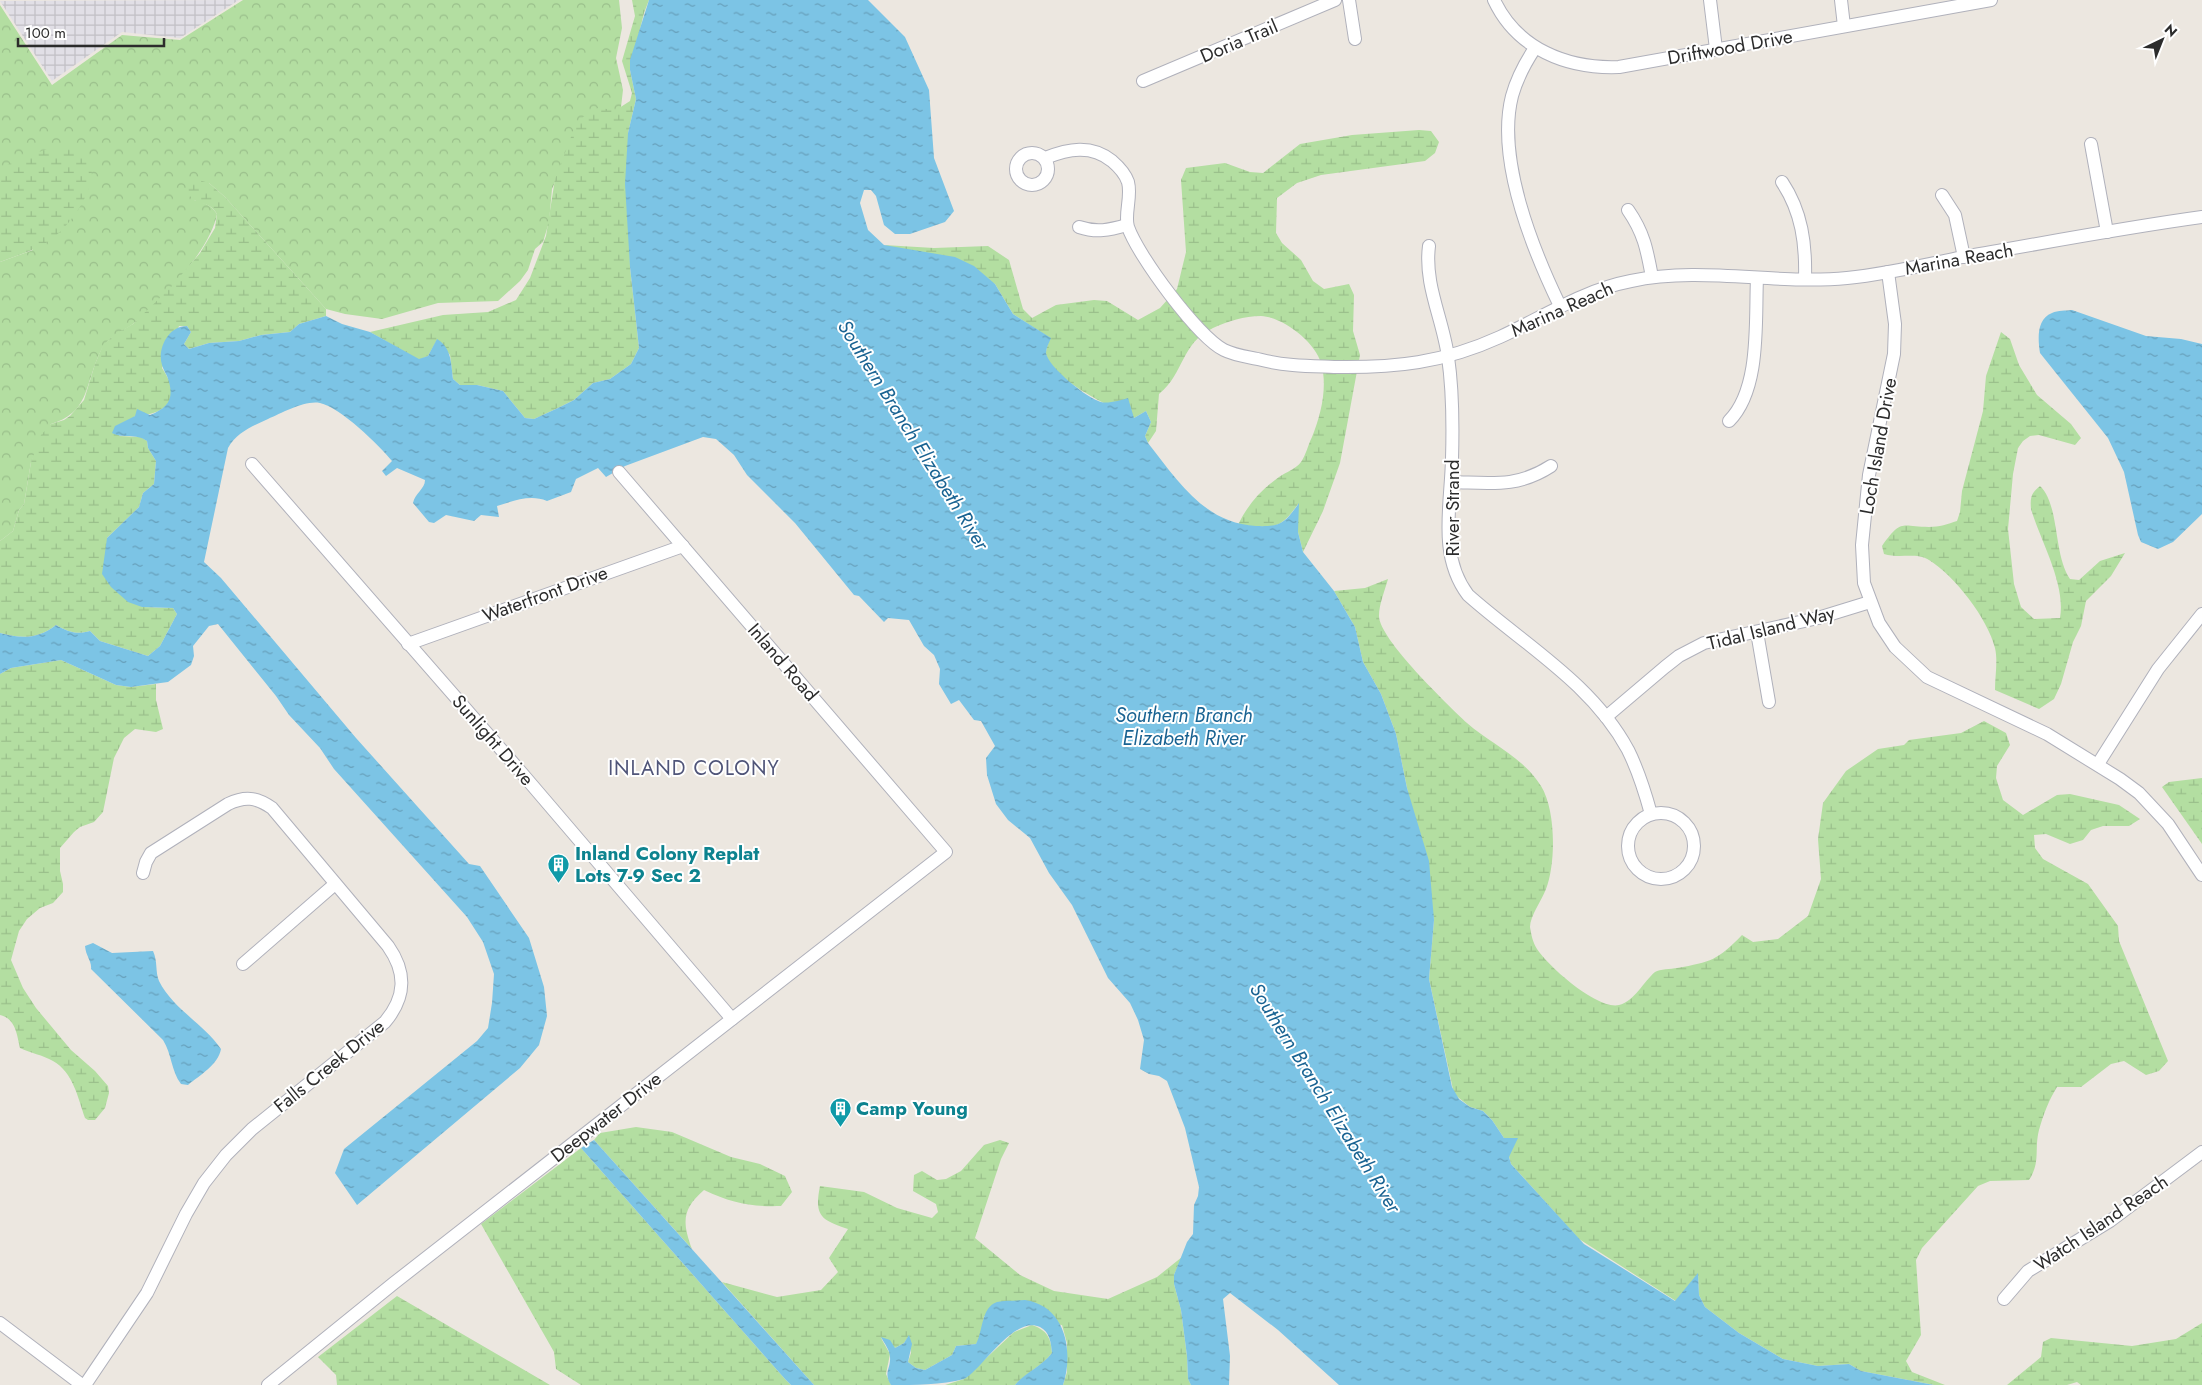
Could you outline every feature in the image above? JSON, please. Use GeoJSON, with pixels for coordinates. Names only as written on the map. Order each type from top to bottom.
{"type":"FeatureCollection","features":[{"type":"Feature","properties":{"kind":"street","name":"Doria Trail"},"geometry":{"type":"LineString","coordinates":[[1143,81],[1335,0]]}},
{"type":"Feature","properties":{"kind":"street"},"geometry":{"type":"LineString","coordinates":[[1349,0],[1355,39]]}},
{"type":"Feature","properties":{"kind":"street","name":"Driftwood Drive"},"geometry":{"type":"LineString","coordinates":[[1494,0],[1513,28],[1535,48],[1572,64],[1600,68],[1619,67],[1991,0]]}},
{"type":"Feature","properties":{"kind":"street"},"geometry":{"type":"LineString","coordinates":[[1710,0],[1716,49]]}},
{"type":"Feature","properties":{"kind":"street"},"geometry":{"type":"LineString","coordinates":[[1841,0],[1844,26]]}},
{"type":"Feature","properties":{"kind":"street"},"geometry":{"type":"LineString","coordinates":[[1535,48],[1522,69],[1512,97],[1508,121],[1508,139],[1515,181],[1529,237],[1560,306]]}},
{"type":"Feature","properties":{"kind":"street"},"geometry":{"type":"LineString","coordinates":[[2091,144],[2107,232]]}},
{"type":"Feature","properties":{"kind":"street","name":"Marina Reach"},"geometry":{"type":"LineString","coordinates":[[1045,158],[1064,150],[1087,149],[1105,156],[1114,163],[1123,171],[1128,182],[1127,225],[1142,254],[1198,327],[1224,350],[1270,362],[1297,366],[1387,367],[1418,364],[1470,350],[1560,306],[1613,285],[1652,277],[1683,275],[1832,279],[1888,272],[1964,257],[2202,217]]}},
{"type":"Feature","properties":{"kind":"street"},"geometry":{"type":"LineString","coordinates":[[1782,182],[1793,199],[1800,219],[1805,279]]}},
{"type":"Feature","properties":{"kind":"street"},"geometry":{"type":"LineString","coordinates":[[1942,195],[1955,215],[1964,257]]}},
{"type":"Feature","properties":{"kind":"street"},"geometry":{"type":"LineString","coordinates":[[1628,210],[1645,240],[1652,277]]}},
{"type":"Feature","properties":{"kind":"street"},"geometry":{"type":"LineString","coordinates":[[1079,227],[1092,231],[1105,231],[1127,225]]}},
{"type":"Feature","properties":{"kind":"street","name":"River Strand"},"geometry":{"type":"LineString","coordinates":[[1429,246],[1427,272],[1448,356],[1453,424],[1449,548],[1452,564],[1459,583],[1468,595],[1487,612],[1587,693],[1606,717],[1628,751],[1639,774],[1651,814]]}},
{"type":"Feature","properties":{"kind":"street","name":"Loch Island Drive"},"geometry":{"type":"LineString","coordinates":[[1888,272],[1896,324],[1894,354],[1869,475],[1862,545],[1864,583],[1870,602],[1882,630],[1894,647],[1922,672],[1946,687],[2047,734],[2098,764]]}},
{"type":"Feature","properties":{"kind":"street"},"geometry":{"type":"LineString","coordinates":[[1729,422],[1740,406],[1748,388],[1755,333],[1757,278]]}},
{"type":"Feature","properties":{"kind":"street","name":"Sunlight Drive"},"geometry":{"type":"LineString","coordinates":[[252,464],[520,771],[732,1019]]}},
{"type":"Feature","properties":{"kind":"street"},"geometry":{"type":"LineString","coordinates":[[1452,482],[1515,482],[1533,477],[1551,466]]}},
{"type":"Feature","properties":{"kind":"street","name":"Inland Road"},"geometry":{"type":"LineString","coordinates":[[619,472],[946,852]]}},
{"type":"Feature","properties":{"kind":"street","name":"Waterfront Drive"},"geometry":{"type":"LineString","coordinates":[[408,644],[683,546]]}},
{"type":"Feature","properties":{"kind":"street","name":"Tidal Island Way"},"geometry":{"type":"LineString","coordinates":[[1606,717],[1679,656],[1704,644],[1818,618],[1870,602]]}},
{"type":"Feature","properties":{"kind":"street"},"geometry":{"type":"LineString","coordinates":[[2202,614],[2158,669],[2098,764],[2120,779],[2159,813],[2186,848],[2202,875]]}},
{"type":"Feature","properties":{"kind":"street"},"geometry":{"type":"LineString","coordinates":[[1757,632],[1768,702]]}},
{"type":"Feature","properties":{"kind":"street","name":"Falls Creek Drive"},"geometry":{"type":"LineString","coordinates":[[83,1385],[148,1293],[186,1214],[204,1183],[226,1155],[252,1129],[384,1022],[394,1011],[400,999],[402,985],[401,971],[396,958],[272,808],[262,801],[250,798],[238,799],[228,804],[151,853],[143,873]]}},
{"type":"Feature","properties":{"kind":"street"},"geometry":{"type":"LineString","coordinates":[[1660,813],[1677,816],[1689,828],[1693,836],[1695,844],[1691,861],[1686,868],[1671,878],[1654,878],[1646,875],[1639,870],[1630,856],[1629,839],[1632,830],[1636,823],[1651,814],[1660,813]]}},
{"type":"Feature","properties":{"kind":"street","name":"Deepwater Drive"},"geometry":{"type":"LineString","coordinates":[[268,1385],[314,1346],[946,852]]}},
{"type":"Feature","properties":{"kind":"street"},"geometry":{"type":"LineString","coordinates":[[244,964],[335,884]]}},
{"type":"Feature","properties":{"kind":"street","name":"Watch Island Reach"},"geometry":{"type":"LineString","coordinates":[[2004,1299],[2028,1271],[2117,1216],[2202,1152]]}},
{"type":"Feature","properties":{"kind":"street"},"geometry":{"type":"LineString","coordinates":[[0,1323],[83,1385]]}},
{"type":"Feature","properties":{"kind":"shaded area"},"geometry":{"type":"Polygon","coordinates":[[[239,0],[180,38],[122,32],[52,81],[0,1],[239,0]]]}},
{"type":"Feature","properties":{"kind":"green space"},"geometry":{"type":"Polygon","coordinates":[[[243,0],[619,0],[622,28],[616,58],[623,90],[621,107],[610,127],[561,168],[552,189],[549,222],[543,242],[535,249],[528,270],[520,281],[498,301],[438,303],[382,319],[345,314],[326,309],[225,197],[209,183],[194,200],[212,208],[217,214],[213,228],[205,243],[170,289],[133,324],[104,345],[84,398],[79,406],[63,419],[51,424],[31,462],[24,504],[19,510],[13,531],[0,541],[0,262],[33,250],[3,168],[0,168],[0,5],[52,85],[122,35],[180,40],[243,0]]]}},
{"type":"Feature","properties":{"kind":"green space"},"geometry":{"type":"Polygon","coordinates":[[[632,0],[649,0],[630,70],[636,99],[628,133],[630,267],[639,348],[631,364],[610,379],[593,383],[574,400],[558,408],[534,419],[525,418],[503,391],[477,385],[460,385],[453,379],[450,355],[437,340],[428,356],[419,360],[370,332],[443,315],[488,312],[516,300],[530,278],[546,236],[555,179],[574,129],[583,117],[598,108],[616,110],[630,101],[632,93],[622,61],[635,16],[632,0]]]}},
{"type":"Feature","properties":{"kind":"green space"},"geometry":{"type":"Polygon","coordinates":[[[1419,130],[1431,131],[1439,142],[1435,153],[1425,161],[1321,175],[1297,183],[1277,198],[1276,233],[1282,243],[1301,260],[1313,281],[1324,289],[1349,284],[1354,295],[1353,331],[1360,355],[1340,463],[1323,511],[1303,552],[1298,532],[1298,504],[1285,520],[1279,524],[1266,527],[1238,525],[1246,510],[1266,487],[1294,469],[1301,462],[1318,419],[1324,391],[1321,363],[1312,347],[1297,332],[1270,317],[1261,316],[1230,321],[1202,335],[1188,350],[1174,377],[1159,394],[1156,431],[1148,443],[1145,436],[1151,422],[1146,411],[1134,418],[1069,382],[1049,363],[1046,353],[1050,338],[1013,314],[995,284],[884,245],[934,248],[988,246],[1009,260],[1023,309],[1032,318],[1056,305],[1094,300],[1107,301],[1138,320],[1160,308],[1177,289],[1186,252],[1181,180],[1186,168],[1225,163],[1250,172],[1263,173],[1300,144],[1352,135],[1419,130]]]}},
{"type":"Feature","properties":{"kind":"green space"},"geometry":{"type":"Polygon","coordinates":[[[61,147],[83,153],[90,162],[92,173],[90,186],[84,198],[69,222],[53,238],[34,249],[0,262],[0,168],[44,150],[61,147]]]}},
{"type":"Feature","properties":{"kind":"green space"},"geometry":{"type":"Polygon","coordinates":[[[195,179],[209,183],[225,197],[326,309],[326,316],[299,324],[290,332],[261,335],[239,341],[209,343],[189,349],[184,344],[191,332],[187,326],[179,326],[162,368],[171,388],[171,396],[168,403],[156,412],[135,416],[119,436],[141,437],[147,441],[148,448],[156,461],[154,484],[143,493],[139,507],[107,538],[142,607],[173,608],[177,614],[160,646],[148,656],[100,641],[90,631],[73,632],[56,625],[43,633],[23,637],[0,633],[0,541],[13,531],[19,510],[24,504],[31,462],[41,435],[51,424],[70,416],[84,400],[103,345],[114,335],[133,324],[172,286],[200,253],[215,228],[217,214],[208,205],[193,199],[185,189],[195,179]]]}},
{"type":"Feature","properties":{"kind":"green space"},"geometry":{"type":"Polygon","coordinates":[[[2001,332],[2010,339],[2019,365],[2037,395],[2071,424],[2081,438],[2075,445],[2039,435],[2030,436],[2018,448],[2013,474],[2008,529],[2014,584],[2021,607],[2034,619],[2060,618],[2061,605],[2056,577],[2031,509],[2032,496],[2040,486],[2051,505],[2061,557],[2070,579],[2079,580],[2100,561],[2125,553],[2111,576],[2086,601],[2081,626],[2073,642],[2061,684],[2054,699],[2039,709],[1995,690],[1996,658],[1991,637],[1978,611],[1949,576],[1929,560],[1919,556],[1884,554],[1882,546],[1894,531],[1902,526],[1933,527],[1957,521],[1962,491],[1983,411],[1986,376],[2001,332]]]}},
{"type":"Feature","properties":{"kind":"green space"},"geometry":{"type":"Polygon","coordinates":[[[1388,579],[1379,616],[1390,640],[1416,671],[1467,723],[1516,759],[1534,776],[1541,786],[1550,809],[1553,851],[1552,865],[1546,889],[1534,913],[1530,927],[1532,938],[1543,956],[1562,976],[1586,994],[1610,1005],[1619,1005],[1629,1000],[1657,971],[1706,962],[1720,955],[1742,935],[1753,942],[1778,939],[1808,916],[1821,879],[1818,839],[1823,803],[1846,771],[1878,749],[1904,745],[1909,740],[1961,733],[1984,721],[2006,733],[2010,745],[1997,766],[1996,778],[2003,800],[2023,815],[2057,795],[2070,794],[2119,805],[2140,819],[2129,826],[2103,826],[2091,830],[2083,840],[2070,844],[2046,834],[2034,835],[2035,848],[2043,859],[2088,884],[2118,926],[2119,941],[2168,1061],[2159,1071],[2146,1075],[2124,1061],[2111,1064],[2081,1087],[2057,1087],[2044,1113],[2038,1137],[2035,1167],[2029,1180],[1990,1181],[1978,1186],[1922,1248],[1916,1260],[1921,1335],[1906,1361],[1912,1372],[1945,1385],[1934,1385],[1861,1371],[1849,1364],[1818,1366],[1783,1359],[1739,1333],[1705,1307],[1699,1295],[1698,1274],[1676,1301],[1579,1239],[1511,1164],[1504,1138],[1492,1120],[1483,1111],[1470,1107],[1454,1094],[1429,979],[1434,920],[1396,734],[1381,694],[1363,662],[1355,627],[1334,591],[1365,588],[1388,579]]]}},
{"type":"Feature","properties":{"kind":"green space"},"geometry":{"type":"Polygon","coordinates":[[[61,660],[116,685],[131,687],[156,684],[156,700],[163,729],[156,732],[135,729],[124,738],[114,758],[103,812],[94,822],[80,827],[74,832],[60,848],[60,871],[63,892],[53,903],[40,908],[27,919],[19,931],[11,960],[23,988],[36,1008],[71,1050],[95,1071],[108,1086],[109,1093],[105,1108],[95,1120],[85,1118],[74,1086],[60,1066],[49,1059],[20,1048],[13,1024],[0,1015],[0,674],[11,668],[61,660]]]}},
{"type":"Feature","properties":{"kind":"green space"},"geometry":{"type":"Polygon","coordinates":[[[2202,778],[2202,844],[2162,787],[2169,782],[2202,778]]]}},
{"type":"Feature","properties":{"kind":"green space"},"geometry":{"type":"Polygon","coordinates":[[[636,1127],[672,1132],[731,1157],[760,1164],[785,1176],[792,1192],[781,1206],[770,1206],[741,1203],[704,1190],[691,1203],[686,1216],[687,1231],[692,1249],[594,1140],[600,1133],[636,1127]]]}},
{"type":"Feature","properties":{"kind":"green space"},"geometry":{"type":"Polygon","coordinates":[[[1000,1140],[1009,1143],[1001,1159],[975,1238],[1020,1275],[1054,1291],[1108,1299],[1157,1277],[1182,1257],[1174,1275],[1174,1284],[1181,1310],[1188,1379],[1191,1385],[1063,1385],[1067,1372],[1067,1343],[1062,1325],[984,1316],[981,1336],[976,1344],[956,1346],[952,1355],[925,1370],[916,1368],[908,1362],[911,1353],[909,1336],[904,1343],[895,1348],[881,1338],[890,1354],[886,1374],[891,1385],[814,1385],[722,1282],[777,1297],[821,1290],[838,1272],[829,1258],[848,1229],[831,1223],[822,1215],[818,1204],[820,1186],[864,1192],[897,1208],[932,1218],[938,1212],[936,1204],[913,1191],[914,1175],[922,1171],[937,1180],[946,1179],[961,1171],[984,1145],[1000,1140]]]}},
{"type":"Feature","properties":{"kind":"green space"},"geometry":{"type":"Polygon","coordinates":[[[581,1148],[791,1385],[581,1385],[556,1369],[554,1352],[481,1224],[581,1148]]]}},
{"type":"Feature","properties":{"kind":"green space"},"geometry":{"type":"Polygon","coordinates":[[[397,1296],[550,1385],[337,1385],[336,1375],[318,1357],[397,1296]]]}},
{"type":"Feature","properties":{"kind":"green space"},"geometry":{"type":"Polygon","coordinates":[[[2202,1323],[2202,1385],[2081,1385],[2077,1382],[2067,1385],[2007,1385],[2041,1357],[2043,1342],[2051,1338],[2132,1346],[2176,1339],[2202,1323]]]}},
{"type":"Feature","properties":{"kind":"green space"},"geometry":{"type":"Polygon","coordinates":[[[1032,1325],[1045,1332],[1051,1343],[1052,1353],[1015,1385],[945,1385],[964,1379],[1014,1332],[1032,1325]]]}},
{"type":"Feature","properties":{"kind":"water","name":"Southern Branch Elizabeth River"},"geometry":{"type":"Polygon","coordinates":[[[649,0],[868,0],[905,37],[929,90],[934,158],[954,211],[945,222],[910,234],[895,234],[884,225],[876,196],[871,190],[864,190],[860,203],[868,230],[884,245],[955,257],[974,266],[995,284],[1013,314],[1051,338],[1046,351],[1048,359],[1069,382],[1101,402],[1128,398],[1134,418],[1146,411],[1151,422],[1145,436],[1148,443],[1170,472],[1194,498],[1221,517],[1238,523],[1271,526],[1286,519],[1299,503],[1298,532],[1303,552],[1334,591],[1355,627],[1363,662],[1381,694],[1396,734],[1407,788],[1429,861],[1434,920],[1429,979],[1452,1087],[1459,1099],[1470,1107],[1483,1111],[1492,1120],[1504,1138],[1518,1138],[1509,1157],[1511,1164],[1584,1244],[1675,1301],[1698,1273],[1699,1295],[1705,1307],[1739,1333],[1783,1359],[1818,1366],[1849,1364],[1861,1371],[1934,1385],[1339,1385],[1278,1330],[1230,1293],[1223,1299],[1230,1356],[1229,1385],[1191,1385],[1188,1379],[1181,1310],[1174,1284],[1174,1275],[1187,1242],[1193,1234],[1194,1205],[1199,1187],[1185,1128],[1167,1081],[1140,1069],[1144,1040],[1130,1003],[1108,978],[1072,905],[1049,873],[1030,838],[1008,820],[996,804],[987,775],[986,758],[995,746],[981,721],[974,720],[959,700],[951,704],[939,684],[940,669],[934,655],[924,646],[909,620],[888,618],[884,622],[859,596],[854,595],[795,523],[747,475],[734,455],[716,439],[703,437],[625,466],[606,477],[598,468],[576,479],[571,492],[547,501],[528,498],[497,506],[499,517],[481,515],[474,521],[446,515],[434,523],[429,522],[413,503],[425,480],[397,468],[386,476],[382,471],[392,461],[359,428],[328,406],[320,403],[308,403],[246,430],[228,448],[204,562],[221,578],[356,738],[469,864],[480,866],[529,938],[544,987],[547,1016],[539,1045],[520,1068],[357,1205],[335,1173],[344,1149],[477,1041],[488,1028],[494,974],[483,942],[467,917],[334,769],[320,748],[289,715],[218,624],[209,626],[193,646],[194,656],[191,665],[168,682],[131,687],[116,685],[61,660],[11,668],[0,674],[0,633],[23,637],[30,636],[43,633],[56,625],[73,632],[90,631],[100,641],[148,656],[160,646],[177,614],[173,608],[142,607],[128,602],[111,587],[102,574],[107,538],[139,507],[143,493],[154,484],[156,461],[148,448],[147,441],[138,437],[121,436],[112,433],[115,426],[135,416],[137,409],[150,415],[166,405],[171,390],[162,365],[161,352],[169,334],[180,327],[187,326],[191,332],[184,344],[189,349],[209,343],[239,341],[261,335],[290,332],[299,324],[326,316],[342,324],[370,332],[419,359],[428,356],[437,339],[446,347],[451,362],[453,379],[460,385],[477,385],[503,391],[525,418],[534,419],[574,400],[593,383],[610,379],[631,364],[639,348],[630,267],[625,184],[628,133],[636,99],[630,70],[630,60],[649,0]]]}},
{"type":"Feature","properties":{"kind":"water"},"geometry":{"type":"Polygon","coordinates":[[[2072,310],[2146,336],[2181,339],[2202,344],[2202,514],[2173,542],[2158,549],[2141,542],[2124,472],[2108,438],[2040,353],[2039,330],[2043,320],[2054,312],[2072,310]]]}},
{"type":"Feature","properties":{"kind":"water"},"geometry":{"type":"Polygon","coordinates":[[[93,943],[112,953],[153,951],[159,981],[165,991],[221,1049],[212,1065],[188,1085],[181,1084],[178,1079],[163,1040],[91,969],[85,946],[93,943]]]}},
{"type":"Feature","properties":{"kind":"water"},"geometry":{"type":"Polygon","coordinates":[[[594,1140],[814,1385],[791,1385],[785,1379],[581,1148],[594,1140]]]}},
{"type":"Feature","properties":{"kind":"water"},"geometry":{"type":"Polygon","coordinates":[[[1025,1300],[1039,1304],[1050,1311],[1064,1332],[1067,1345],[1067,1359],[1063,1385],[1015,1385],[1052,1353],[1046,1332],[1040,1327],[1030,1325],[1019,1329],[1009,1336],[964,1379],[937,1384],[891,1385],[887,1374],[890,1354],[881,1337],[890,1340],[895,1348],[904,1343],[909,1335],[912,1344],[908,1362],[916,1368],[925,1370],[952,1355],[956,1346],[976,1344],[985,1314],[992,1305],[1000,1301],[1025,1300]]]}},
{"type":"Feature","properties":{"kind":"place","name":"Inland Colony Replat Lots 7-9 Sec 2"},"geometry":{"type":"Point","coordinates":[559,883]}},
{"type":"Feature","properties":{"kind":"place","name":"Camp Young"},"geometry":{"type":"Point","coordinates":[840,1127]}},
{"type":"Feature","properties":{"kind":"district","name":"INLAND COLONY"},"geometry":{"type":"Point","coordinates":[694,768]}}]}
